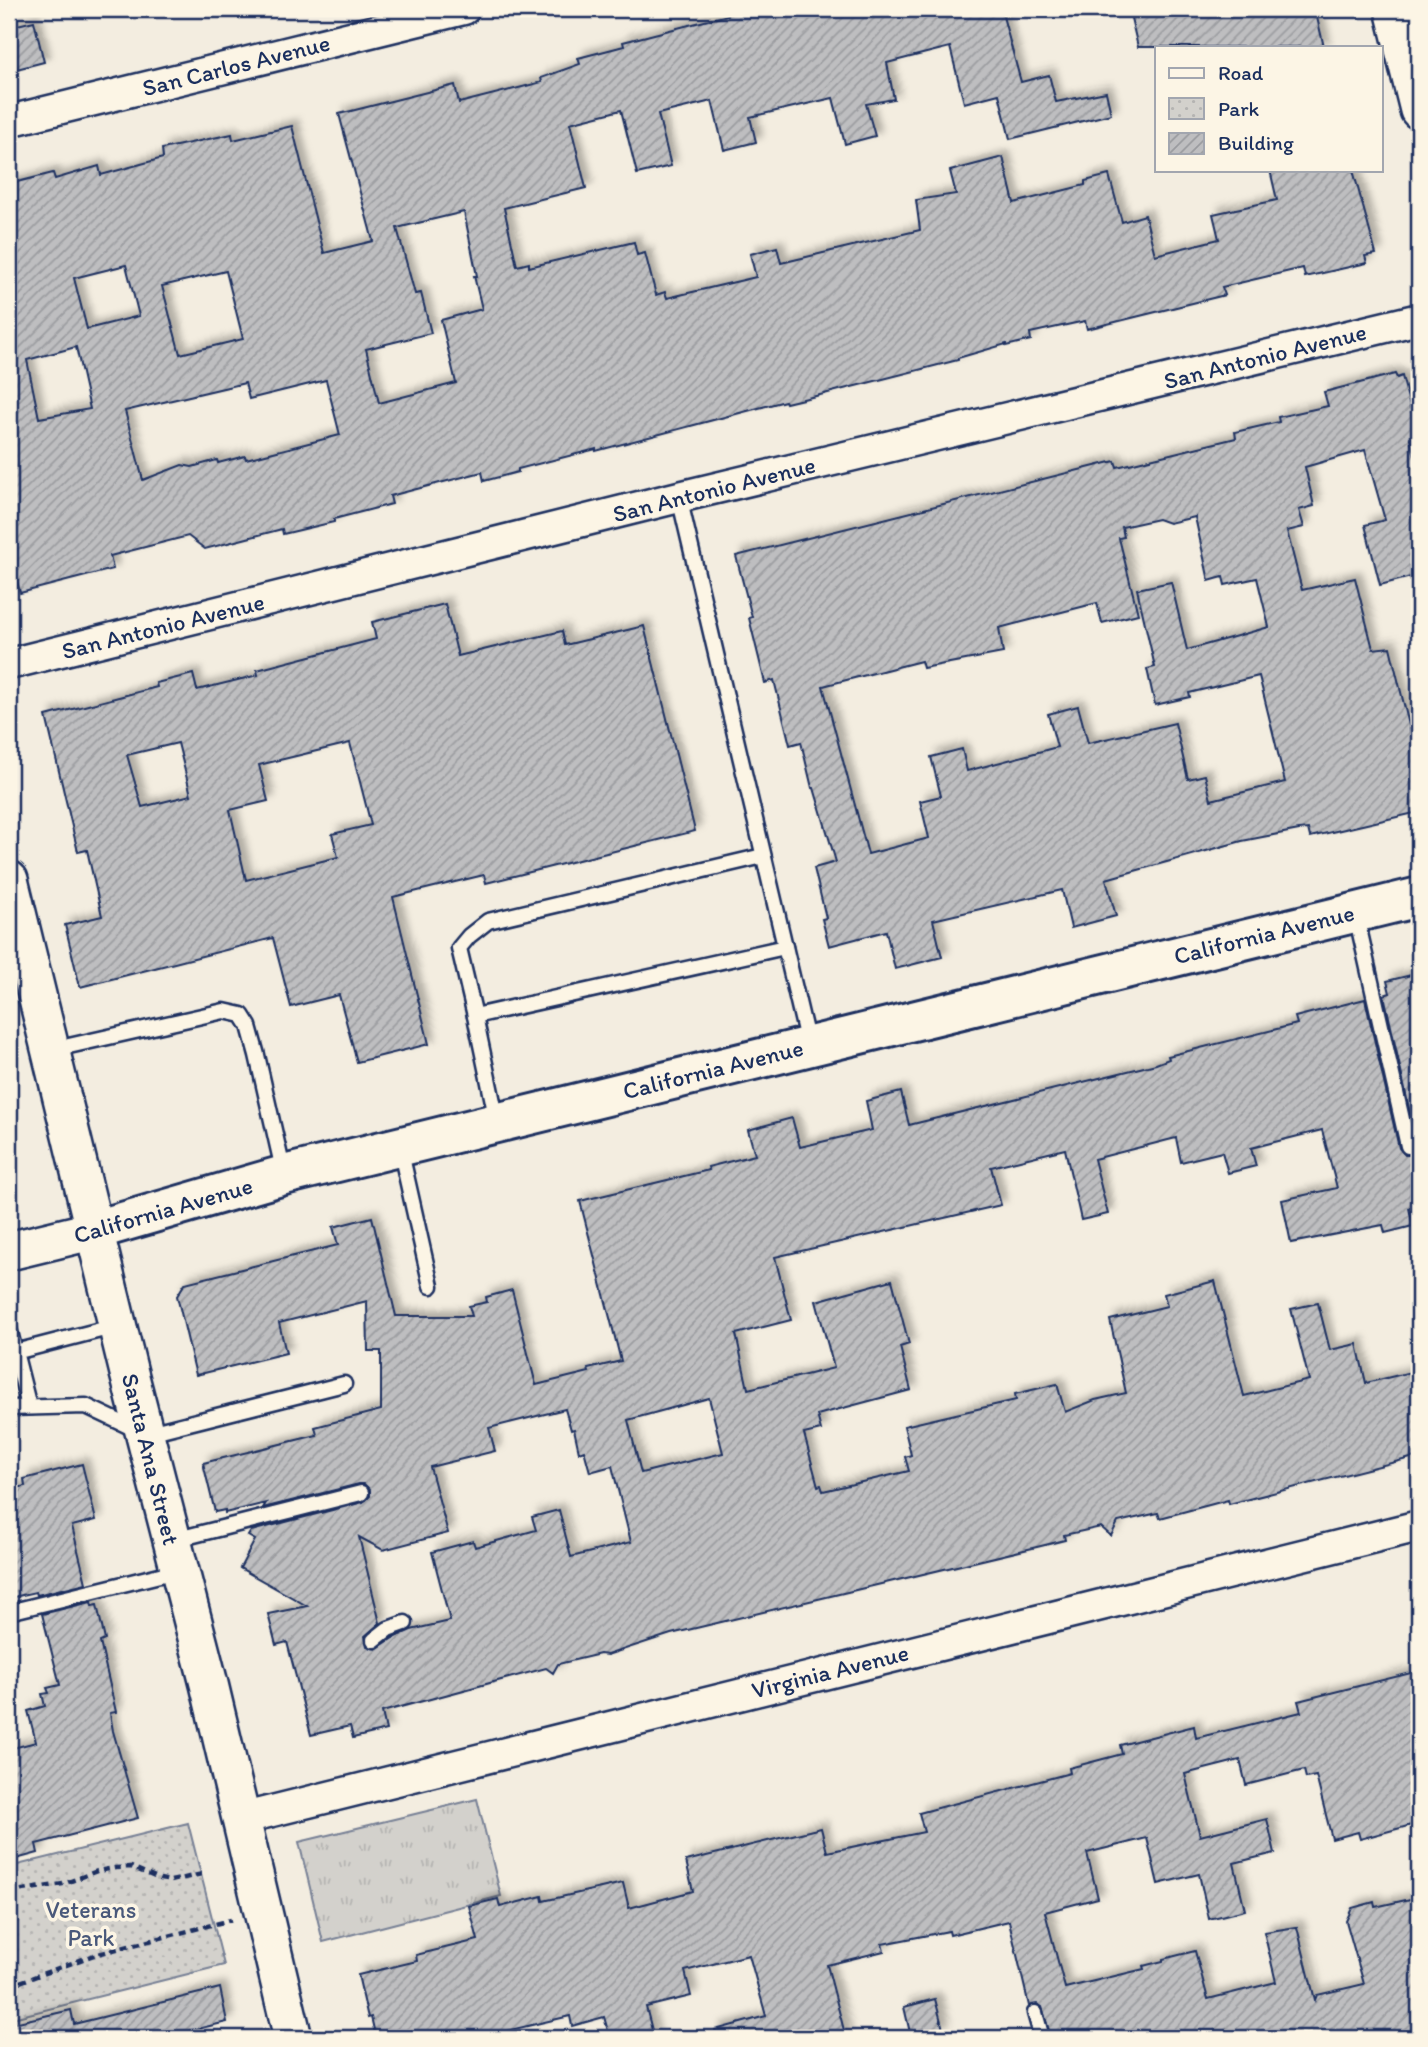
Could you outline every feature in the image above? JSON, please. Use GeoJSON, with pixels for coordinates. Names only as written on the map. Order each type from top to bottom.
{"type":"FeatureCollection","features":[{"type":"Feature","properties":{"kind":"main road","name":"California Avenue"},"geometry":{"type":"LineString","coordinates":[[95,1230],[284,1175],[1419,897]]}},
{"type":"Feature","properties":{"kind":"street","name":"San Carlos Avenue"},"geometry":{"type":"LineString","coordinates":[[9,121],[464,9]]}},
{"type":"Feature","properties":{"kind":"street"},"geometry":{"type":"LineString","coordinates":[[1394,9],[1419,110]]}},
{"type":"Feature","properties":{"kind":"street","name":"San Antonio Avenue"},"geometry":{"type":"LineString","coordinates":[[9,664],[1419,319]]}},
{"type":"Feature","properties":{"kind":"street","name":"Santa Ana Street"},"geometry":{"type":"LineString","coordinates":[[9,880],[293,2038]]}},
{"type":"Feature","properties":{"kind":"street","name":"California Avenue"},"geometry":{"type":"LineString","coordinates":[[9,1251],[95,1230]]}},
{"type":"Feature","properties":{"kind":"street","name":"Virginia Avenue"},"geometry":{"type":"LineString","coordinates":[[240,1819],[1419,1526]]}},
{"type":"Feature","properties":{"kind":"lane"},"geometry":{"type":"LineString","coordinates":[[679,498],[809,1045]]}},
{"type":"Feature","properties":{"kind":"lane"},"geometry":{"type":"LineString","coordinates":[[497,1122],[459,948],[469,936],[488,921],[763,856]]}},
{"type":"Feature","properties":{"kind":"lane"},"geometry":{"type":"LineString","coordinates":[[1356,912],[1408,1146]]}},
{"type":"Feature","properties":{"kind":"lane"},"geometry":{"type":"LineString","coordinates":[[475,1016],[785,947]]}},
{"type":"Feature","properties":{"kind":"lane"},"geometry":{"type":"LineString","coordinates":[[50,1051],[224,1011],[242,1015],[249,1026],[257,1055],[284,1175]]}},
{"type":"Feature","properties":{"kind":"lane"},"geometry":{"type":"LineString","coordinates":[[399,1147],[432,1286]]}},
{"type":"Feature","properties":{"kind":"lane"},"geometry":{"type":"LineString","coordinates":[[15,1352],[118,1326]]}},
{"type":"Feature","properties":{"kind":"lane"},"geometry":{"type":"LineString","coordinates":[[9,1328],[29,1408]]}},
{"type":"Feature","properties":{"kind":"lane"},"geometry":{"type":"LineString","coordinates":[[9,1408],[86,1406],[145,1434],[344,1384]]}},
{"type":"Feature","properties":{"kind":"lane"},"geometry":{"type":"LineString","coordinates":[[9,1612],[361,1493]]}},
{"type":"Feature","properties":{"kind":"lane"},"geometry":{"type":"LineString","coordinates":[[374,1640],[388,1629],[405,1623]]}},
{"type":"Feature","properties":{"kind":"lane"},"geometry":{"type":"LineString","coordinates":[[1035,2013],[1042,2038]]}},
{"type":"Feature","properties":{"kind":"path"},"geometry":{"type":"LineString","coordinates":[[9,1892],[63,1884],[97,1871],[115,1868],[131,1867],[172,1881],[202,1874]]}},
{"type":"Feature","properties":{"kind":"path"},"geometry":{"type":"LineString","coordinates":[[9,1986],[94,1955],[263,1912]]}},
{"type":"Feature","properties":{"kind":"green space"},"geometry":{"type":"Polygon","coordinates":[[[477,1799],[501,1896],[323,1942],[299,1842],[477,1799]]]}},
{"type":"Feature","properties":{"kind":"green space","name":"Veterans Park"},"geometry":{"type":"Polygon","coordinates":[[[188,1823],[224,1965],[9,2019],[9,1867],[188,1823]]]}},
{"type":"Feature","properties":{"kind":"building"},"geometry":{"type":"Polygon","coordinates":[[[727,9],[831,9],[833,15],[858,9],[1001,9],[1021,82],[1049,75],[1056,102],[1106,92],[1111,114],[1010,139],[999,94],[964,103],[950,47],[887,63],[894,99],[866,104],[875,136],[845,144],[833,98],[750,117],[756,142],[724,150],[712,101],[658,114],[671,166],[637,174],[621,110],[570,123],[586,188],[504,208],[517,266],[529,263],[529,267],[634,242],[637,255],[645,253],[656,295],[665,292],[667,298],[756,277],[750,254],[777,247],[781,263],[920,230],[916,200],[956,194],[950,171],[1003,157],[1014,203],[1085,185],[1085,181],[1109,175],[1122,222],[1145,215],[1155,255],[1219,239],[1213,214],[1277,200],[1270,172],[1354,172],[1376,254],[1365,256],[1367,263],[1305,277],[1303,268],[1222,287],[1225,295],[1087,329],[1085,321],[1030,333],[1031,340],[1006,344],[958,360],[596,449],[518,469],[518,472],[484,481],[482,472],[390,496],[392,504],[334,519],[334,522],[283,534],[282,529],[205,549],[188,536],[110,556],[113,569],[20,593],[9,548],[9,184],[53,173],[55,179],[99,166],[101,175],[163,158],[162,149],[232,134],[233,140],[292,126],[324,253],[373,241],[339,114],[455,85],[459,103],[542,82],[541,78],[580,64],[578,58],[624,46],[623,42],[728,15],[727,9]],[[464,212],[397,228],[415,294],[421,293],[431,333],[366,349],[379,403],[456,383],[441,320],[482,309],[464,212]],[[126,265],[74,278],[87,329],[139,316],[126,265]],[[226,271],[162,286],[180,354],[243,339],[226,271]],[[76,347],[27,360],[39,418],[90,409],[76,347]],[[326,380],[249,399],[245,383],[125,411],[143,480],[182,465],[192,467],[245,456],[246,459],[340,435],[326,380]]]}},
{"type":"Feature","properties":{"kind":"building"},"geometry":{"type":"Polygon","coordinates":[[[1170,9],[1315,9],[1324,46],[1138,47],[1131,18],[1170,9]]]}},
{"type":"Feature","properties":{"kind":"building"},"geometry":{"type":"Polygon","coordinates":[[[34,21],[44,62],[9,71],[9,27],[34,21]]]}},
{"type":"Feature","properties":{"kind":"building"},"geometry":{"type":"Polygon","coordinates":[[[1395,374],[1397,378],[1402,376],[1418,437],[1410,438],[1419,471],[1419,575],[1380,585],[1365,525],[1385,520],[1365,450],[1305,467],[1314,506],[1299,510],[1304,527],[1287,531],[1302,590],[1355,578],[1373,649],[1390,647],[1419,766],[1419,812],[1310,837],[1308,829],[1242,841],[1106,879],[1116,916],[1071,928],[1062,890],[933,920],[942,957],[895,969],[886,931],[829,946],[822,919],[826,918],[814,868],[836,862],[812,788],[801,742],[790,745],[774,680],[765,683],[736,556],[1115,461],[1117,467],[1236,438],[1235,432],[1279,422],[1278,417],[1328,406],[1324,392],[1395,374]],[[1195,517],[1169,523],[1158,519],[1122,527],[1124,537],[1119,538],[1138,614],[1102,623],[1097,603],[999,628],[1003,653],[923,668],[921,661],[823,686],[868,854],[929,838],[920,801],[941,796],[931,757],[962,749],[967,771],[1057,747],[1048,714],[1078,706],[1088,743],[1175,723],[1188,779],[1205,775],[1211,800],[1285,782],[1259,676],[1189,693],[1190,697],[1155,705],[1147,669],[1155,667],[1137,589],[1171,582],[1187,650],[1269,627],[1257,578],[1225,585],[1223,577],[1209,581],[1195,517]]]}},
{"type":"Feature","properties":{"kind":"building"},"geometry":{"type":"Polygon","coordinates":[[[445,604],[458,656],[562,631],[565,645],[644,626],[695,831],[486,883],[484,875],[393,897],[429,1044],[357,1062],[339,995],[291,1007],[273,938],[80,987],[65,925],[102,916],[87,850],[78,852],[46,716],[157,687],[156,683],[193,674],[197,690],[258,675],[257,670],[376,639],[372,622],[445,604]],[[178,743],[127,755],[142,807],[191,795],[178,743]],[[350,743],[259,765],[268,801],[230,810],[246,880],[338,857],[332,834],[371,825],[350,743]]]}},
{"type":"Feature","properties":{"kind":"building"},"geometry":{"type":"Polygon","coordinates":[[[1419,973],[1419,1207],[1409,1208],[1413,1226],[1385,1233],[1383,1225],[1291,1243],[1282,1200],[1337,1188],[1322,1130],[1251,1148],[1256,1166],[1228,1173],[1222,1152],[1181,1162],[1176,1138],[1094,1159],[1108,1214],[1081,1220],[1065,1149],[991,1167],[1001,1205],[775,1257],[791,1320],[736,1334],[748,1389],[834,1368],[816,1301],[892,1280],[909,1344],[900,1347],[911,1390],[817,1415],[821,1430],[804,1434],[818,1486],[821,1485],[823,1491],[909,1471],[905,1457],[911,1455],[904,1426],[1016,1400],[1015,1394],[1057,1384],[1065,1412],[1095,1400],[1126,1393],[1110,1320],[1167,1306],[1164,1294],[1215,1281],[1244,1396],[1309,1380],[1291,1309],[1318,1303],[1330,1350],[1357,1344],[1366,1383],[1415,1371],[1419,1388],[1419,1456],[1229,1504],[1228,1500],[1160,1518],[1158,1513],[1118,1522],[1111,1536],[1101,1527],[1064,1535],[1065,1540],[671,1634],[607,1655],[600,1654],[558,1664],[553,1673],[546,1668],[382,1712],[386,1730],[353,1738],[350,1726],[311,1735],[287,1642],[276,1645],[268,1614],[307,1606],[240,1568],[255,1540],[248,1536],[251,1531],[363,1502],[370,1496],[370,1490],[364,1484],[359,1484],[263,1508],[266,1503],[225,1513],[225,1510],[215,1512],[203,1463],[317,1435],[315,1427],[381,1410],[381,1351],[368,1351],[367,1301],[279,1323],[286,1353],[196,1375],[177,1296],[185,1283],[338,1245],[333,1227],[372,1217],[396,1316],[472,1316],[469,1306],[487,1302],[486,1297],[512,1290],[536,1385],[589,1372],[588,1369],[621,1361],[580,1201],[709,1170],[708,1167],[755,1155],[748,1130],[792,1118],[800,1147],[872,1130],[866,1101],[901,1092],[909,1125],[1156,1064],[1169,1059],[1168,1056],[1297,1024],[1295,1017],[1365,999],[1399,1148],[1405,1155],[1411,1155],[1417,1149],[1417,1144],[1384,995],[1390,993],[1387,981],[1419,973]],[[709,1398],[628,1420],[641,1473],[723,1453],[709,1398]],[[565,1409],[489,1428],[495,1451],[430,1467],[448,1533],[383,1550],[359,1537],[380,1623],[365,1636],[367,1646],[376,1649],[411,1630],[450,1621],[432,1552],[473,1541],[475,1547],[536,1530],[532,1517],[559,1510],[571,1557],[631,1542],[612,1466],[590,1472],[584,1450],[579,1452],[574,1429],[571,1430],[565,1409]]]}},
{"type":"Feature","properties":{"kind":"building"},"geometry":{"type":"Polygon","coordinates":[[[82,1464],[96,1520],[72,1526],[86,1583],[37,1595],[36,1592],[9,1598],[9,1490],[25,1486],[24,1479],[82,1464]]]}},
{"type":"Feature","properties":{"kind":"building"},"geometry":{"type":"Polygon","coordinates":[[[91,1602],[92,1606],[97,1605],[105,1640],[100,1642],[116,1712],[110,1713],[113,1731],[138,1818],[36,1844],[38,1853],[9,1861],[9,1749],[36,1742],[28,1711],[45,1706],[42,1694],[49,1693],[47,1688],[60,1685],[42,1614],[91,1602]]]}},
{"type":"Feature","properties":{"kind":"building"},"geometry":{"type":"Polygon","coordinates":[[[1419,1671],[1419,1823],[1360,1839],[1358,1832],[1332,1839],[1316,1776],[1306,1778],[1304,1770],[1246,1785],[1240,1760],[1185,1774],[1200,1836],[1267,1819],[1275,1853],[1234,1863],[1245,1910],[1209,1919],[1199,1874],[1158,1884],[1147,1838],[1087,1853],[1098,1898],[1045,1912],[1065,1988],[1144,1969],[1143,1966],[1195,1951],[1208,1999],[1276,1982],[1264,1932],[1297,1927],[1315,2000],[1317,1995],[1364,1984],[1346,1921],[1352,1908],[1374,1902],[1375,1907],[1419,1897],[1419,2038],[1051,2038],[1042,2007],[1037,2004],[1029,2006],[1009,1921],[950,1935],[949,1931],[882,1944],[884,1951],[827,1965],[846,2038],[716,2038],[715,2030],[766,2016],[749,1955],[685,1971],[691,1996],[646,2007],[654,2038],[610,2038],[604,2017],[572,2026],[570,2016],[477,2038],[376,2038],[371,2017],[368,2018],[358,1975],[417,1961],[416,1955],[478,1940],[469,1906],[498,1899],[500,1907],[542,1896],[543,1901],[623,1883],[629,1908],[693,1891],[686,1861],[821,1828],[827,1852],[924,1832],[919,1813],[1070,1773],[1069,1768],[1122,1754],[1120,1745],[1194,1726],[1196,1738],[1301,1712],[1298,1701],[1419,1671]]]}},
{"type":"Feature","properties":{"kind":"building"},"geometry":{"type":"Polygon","coordinates":[[[220,1988],[227,2022],[158,2038],[9,2038],[9,2024],[71,2010],[74,2024],[220,1988]]]}},
{"type":"Feature","properties":{"kind":"building"},"geometry":{"type":"Polygon","coordinates":[[[935,1999],[943,2029],[911,2037],[904,2007],[935,1999]]]}}]}
